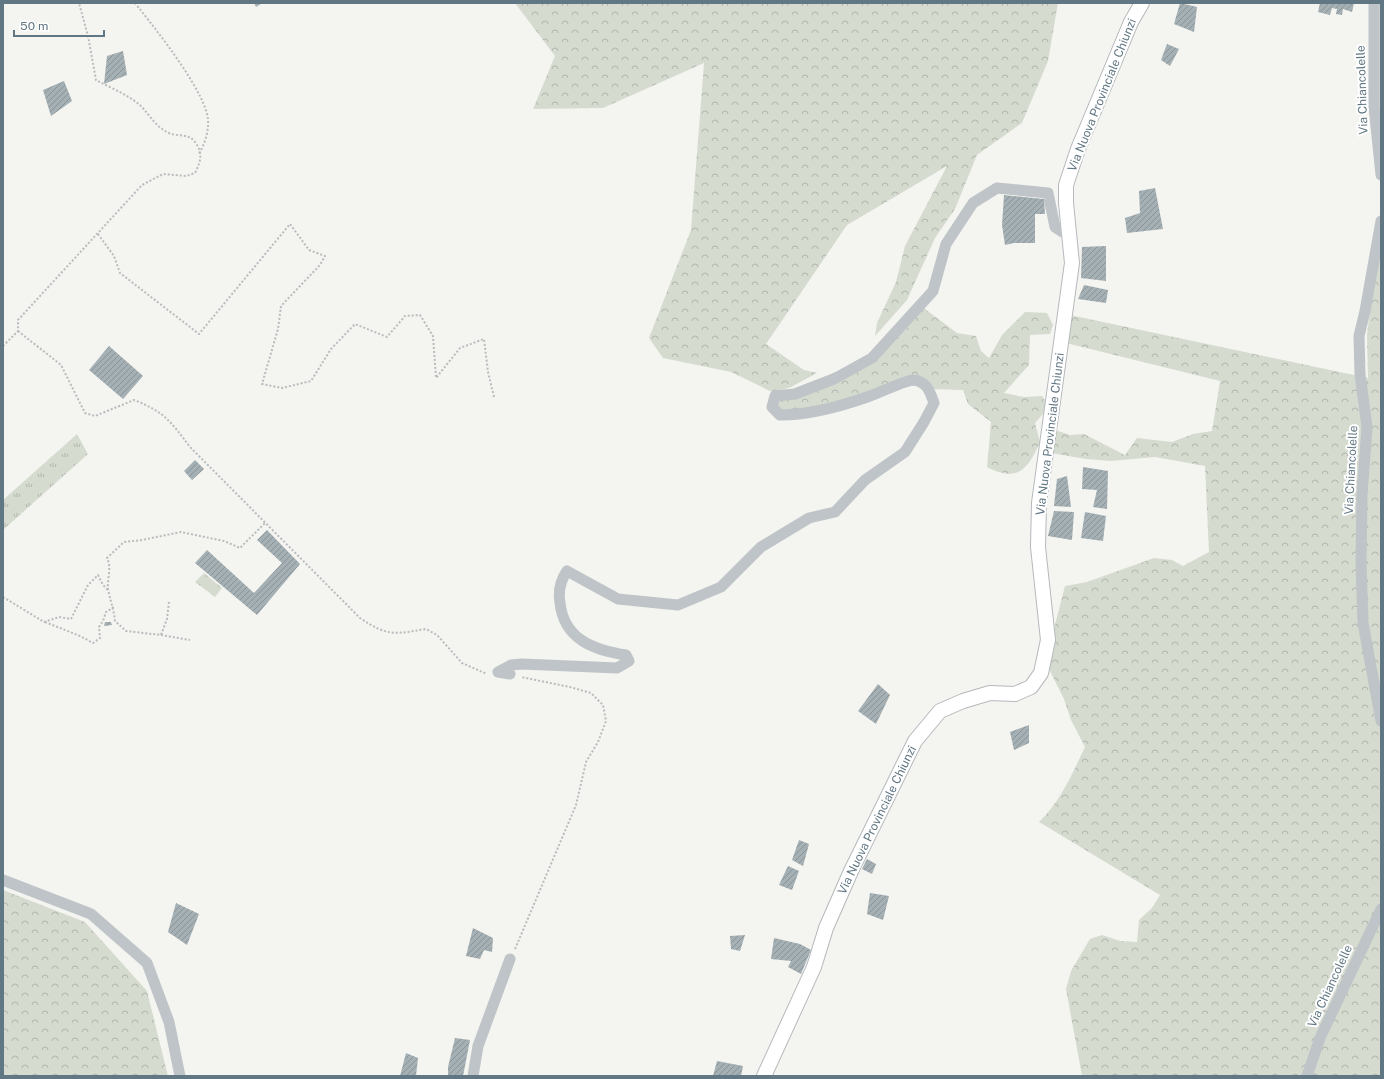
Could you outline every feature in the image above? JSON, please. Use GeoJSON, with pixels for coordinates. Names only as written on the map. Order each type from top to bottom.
{"type":"FeatureCollection","features":[{"type":"Feature","properties":{"kind":"main road","name":"Via Nuova Provinciale Chiunzi"},"geometry":{"type":"LineString","coordinates":[[764,1076],[814,967],[826,928],[851,870],[915,741],[940,712],[963,701],[990,693],[1015,694],[1031,687],[1041,673],[1048,640],[1038,547],[1039,503],[1072,264],[1066,185],[1078,149],[1131,22],[1142,3]]}},
{"type":"Feature","properties":{"kind":"street","name":"Via Chiancolelle"},"geometry":{"type":"LineString","coordinates":[[1374,3],[1374,107],[1381,175]]}},
{"type":"Feature","properties":{"kind":"street"},"geometry":{"type":"LineString","coordinates":[[498,672],[511,665],[522,664],[617,668],[629,660],[626,655],[604,652],[575,636],[561,617],[559,599],[561,580],[567,571],[618,599],[678,605],[721,587],[761,546],[810,518],[835,512],[865,480],[905,452],[934,403],[930,389],[922,383],[912,380],[859,400],[797,415],[780,415],[772,407],[775,396],[795,394],[828,381],[872,358],[933,291],[946,244],[973,203],[997,188],[1048,193],[1055,227],[1070,236]]}},
{"type":"Feature","properties":{"kind":"street","name":"Via Chiancolelle"},"geometry":{"type":"LineString","coordinates":[[1381,221],[1359,336],[1360,374],[1367,427],[1362,495],[1360,562],[1363,623],[1381,721]]}},
{"type":"Feature","properties":{"kind":"street"},"geometry":{"type":"LineString","coordinates":[[498,672],[510,674]]}},
{"type":"Feature","properties":{"kind":"street"},"geometry":{"type":"LineString","coordinates":[[3,880],[90,914],[147,963],[169,1022],[180,1076]]}},
{"type":"Feature","properties":{"kind":"street","name":"Via Chiancolelle"},"geometry":{"type":"LineString","coordinates":[[1307,1076],[1320,1038],[1381,909]]}},
{"type":"Feature","properties":{"kind":"street"},"geometry":{"type":"LineString","coordinates":[[473,1076],[478,1046],[510,960]]}},
{"type":"Feature","properties":{"kind":"path"},"geometry":{"type":"LineString","coordinates":[[3,346],[18,331],[18,320],[142,185],[163,174],[186,176],[195,173],[201,161],[194,140],[186,136],[170,134],[149,118],[138,102],[96,80],[88,36],[79,3]]}},
{"type":"Feature","properties":{"kind":"path"},"geometry":{"type":"LineString","coordinates":[[135,3],[171,51],[198,91],[209,123],[203,147],[199,153]]}},
{"type":"Feature","properties":{"kind":"path"},"geometry":{"type":"LineString","coordinates":[[98,234],[114,256],[120,273],[198,334],[290,224],[309,250],[325,256],[320,265],[281,306],[278,329],[262,384],[282,388],[311,381],[331,349],[355,324],[387,337],[406,316],[420,315],[433,336],[436,378],[460,348],[484,339],[488,372],[494,397]]}},
{"type":"Feature","properties":{"kind":"path"},"geometry":{"type":"LineString","coordinates":[[18,331],[61,366],[85,413],[96,416],[134,400],[148,406],[166,417],[190,446],[356,614],[372,626],[386,633],[397,634],[426,629],[437,635],[462,663],[487,674],[498,672]]}},
{"type":"Feature","properties":{"kind":"path"},"geometry":{"type":"LineString","coordinates":[[190,640],[126,631],[115,621],[114,607],[108,590],[109,562],[107,558],[124,542],[181,532],[224,542],[240,548],[266,522]]}},
{"type":"Feature","properties":{"kind":"path"},"geometry":{"type":"LineString","coordinates":[[44,622],[59,617],[71,619],[88,585],[98,575],[102,585],[108,590]]}},
{"type":"Feature","properties":{"kind":"path"},"geometry":{"type":"LineString","coordinates":[[3,598],[44,622],[80,636],[93,643],[100,638],[99,627],[106,612],[114,607]]}},
{"type":"Feature","properties":{"kind":"path"},"geometry":{"type":"LineString","coordinates":[[161,635],[167,619],[169,602]]}},
{"type":"Feature","properties":{"kind":"path"},"geometry":{"type":"LineString","coordinates":[[510,674],[591,693],[603,705],[606,720],[598,742],[586,762],[576,805],[510,960]]}},
{"type":"Feature","properties":{"kind":"green space"},"geometry":{"type":"Polygon","coordinates":[[[515,3],[1058,3],[1048,61],[1022,123],[977,155],[955,209],[935,238],[907,300],[875,336],[877,323],[896,282],[905,246],[947,166],[847,225],[766,344],[804,370],[817,373],[791,387],[774,393],[731,372],[663,358],[649,338],[691,230],[704,63],[603,108],[533,109],[555,56],[515,3]]]}},
{"type":"Feature","properties":{"kind":"green space"},"geometry":{"type":"Polygon","coordinates":[[[1379,3],[1381,3],[1381,130],[1379,106],[1379,3]]]}},
{"type":"Feature","properties":{"kind":"green space"},"geometry":{"type":"Polygon","coordinates":[[[1381,246],[1381,1076],[1082,1076],[1066,989],[1071,971],[1090,939],[1102,935],[1120,941],[1137,942],[1139,920],[1152,908],[1160,895],[1039,822],[1060,796],[1085,747],[1071,720],[1064,699],[1047,665],[1052,636],[1065,586],[1087,582],[1154,558],[1172,560],[1183,566],[1209,552],[1205,466],[1155,457],[1111,461],[1086,459],[1051,453],[1055,430],[1070,435],[1084,434],[1125,455],[1137,438],[1172,442],[1193,434],[1212,431],[1220,381],[1066,343],[1070,315],[1368,378],[1367,335],[1381,246]]]}},
{"type":"Feature","properties":{"kind":"green space"},"geometry":{"type":"Polygon","coordinates":[[[925,309],[957,333],[976,336],[981,351],[989,358],[1002,335],[1025,312],[1047,313],[1053,325],[1050,334],[1030,335],[1029,365],[1004,393],[1024,397],[1042,396],[1049,407],[1035,423],[1040,442],[1031,460],[1021,471],[1007,474],[987,467],[991,422],[968,404],[963,390],[930,389],[922,383],[859,400],[780,415],[775,396],[872,358],[914,313],[925,309]]]}},
{"type":"Feature","properties":{"kind":"green space"},"geometry":{"type":"Polygon","coordinates":[[[77,434],[88,454],[3,530],[3,500],[77,434]]]}},
{"type":"Feature","properties":{"kind":"green space"},"geometry":{"type":"Polygon","coordinates":[[[204,573],[222,588],[215,597],[195,582],[204,573]]]}},
{"type":"Feature","properties":{"kind":"green space"},"geometry":{"type":"Polygon","coordinates":[[[3,890],[85,922],[147,991],[168,1076],[3,1076],[3,890]]]}},
{"type":"Feature","properties":{"kind":"building"},"geometry":{"type":"Polygon","coordinates":[[[254,3],[262,3],[256,7],[254,3]]]}},
{"type":"Feature","properties":{"kind":"building"},"geometry":{"type":"Polygon","coordinates":[[[1180,3],[1197,7],[1194,32],[1174,24],[1180,3]]]}},
{"type":"Feature","properties":{"kind":"building"},"geometry":{"type":"Polygon","coordinates":[[[1320,3],[1354,3],[1352,12],[1343,9],[1342,15],[1336,14],[1337,9],[1332,8],[1330,15],[1318,12],[1320,3]]]}},
{"type":"Feature","properties":{"kind":"building"},"geometry":{"type":"Polygon","coordinates":[[[1167,44],[1179,49],[1170,66],[1161,60],[1167,44]]]}},
{"type":"Feature","properties":{"kind":"building"},"geometry":{"type":"Polygon","coordinates":[[[123,51],[127,75],[104,84],[107,56],[123,51]]]}},
{"type":"Feature","properties":{"kind":"building"},"geometry":{"type":"Polygon","coordinates":[[[64,81],[72,101],[51,116],[43,90],[64,81]]]}},
{"type":"Feature","properties":{"kind":"building"},"geometry":{"type":"Polygon","coordinates":[[[1155,188],[1163,229],[1127,233],[1125,218],[1140,213],[1139,191],[1155,188]]]}},
{"type":"Feature","properties":{"kind":"building"},"geometry":{"type":"Polygon","coordinates":[[[1004,195],[1044,199],[1045,214],[1035,214],[1035,243],[1014,243],[1005,245],[1002,225],[1004,195]]]}},
{"type":"Feature","properties":{"kind":"building"},"geometry":{"type":"Polygon","coordinates":[[[1106,246],[1106,281],[1081,278],[1082,247],[1106,246]]]}},
{"type":"Feature","properties":{"kind":"building"},"geometry":{"type":"Polygon","coordinates":[[[1084,285],[1108,290],[1106,303],[1078,299],[1084,285]]]}},
{"type":"Feature","properties":{"kind":"building"},"geometry":{"type":"Polygon","coordinates":[[[109,346],[143,376],[123,399],[89,370],[109,346]]]}},
{"type":"Feature","properties":{"kind":"building"},"geometry":{"type":"Polygon","coordinates":[[[195,460],[204,469],[192,480],[184,471],[195,460]]]}},
{"type":"Feature","properties":{"kind":"building"},"geometry":{"type":"Polygon","coordinates":[[[1083,467],[1108,471],[1107,509],[1093,507],[1097,490],[1082,489],[1083,467]]]}},
{"type":"Feature","properties":{"kind":"building"},"geometry":{"type":"Polygon","coordinates":[[[1067,476],[1071,507],[1054,506],[1057,479],[1067,476]]]}},
{"type":"Feature","properties":{"kind":"building"},"geometry":{"type":"Polygon","coordinates":[[[1054,511],[1074,512],[1072,540],[1048,536],[1054,511]]]}},
{"type":"Feature","properties":{"kind":"building"},"geometry":{"type":"Polygon","coordinates":[[[1085,512],[1106,516],[1103,541],[1081,538],[1085,512]]]}},
{"type":"Feature","properties":{"kind":"building"},"geometry":{"type":"Polygon","coordinates":[[[267,530],[300,564],[257,615],[195,563],[207,550],[254,593],[282,563],[257,540],[267,530]]]}},
{"type":"Feature","properties":{"kind":"building"},"geometry":{"type":"Polygon","coordinates":[[[105,622],[111,622],[112,625],[104,626],[105,622]]]}},
{"type":"Feature","properties":{"kind":"building"},"geometry":{"type":"Polygon","coordinates":[[[878,684],[890,695],[876,724],[858,711],[878,684]]]}},
{"type":"Feature","properties":{"kind":"building"},"geometry":{"type":"Polygon","coordinates":[[[1029,725],[1029,743],[1014,750],[1010,732],[1029,725]]]}},
{"type":"Feature","properties":{"kind":"building"},"geometry":{"type":"Polygon","coordinates":[[[799,840],[809,844],[803,866],[792,860],[799,840]]]}},
{"type":"Feature","properties":{"kind":"building"},"geometry":{"type":"Polygon","coordinates":[[[867,859],[876,864],[872,874],[862,869],[867,859]]]}},
{"type":"Feature","properties":{"kind":"building"},"geometry":{"type":"Polygon","coordinates":[[[788,866],[799,871],[792,890],[779,885],[788,866]]]}},
{"type":"Feature","properties":{"kind":"building"},"geometry":{"type":"Polygon","coordinates":[[[870,893],[889,896],[883,920],[867,914],[870,893]]]}},
{"type":"Feature","properties":{"kind":"building"},"geometry":{"type":"Polygon","coordinates":[[[176,903],[199,914],[187,945],[168,932],[176,903]]]}},
{"type":"Feature","properties":{"kind":"building"},"geometry":{"type":"Polygon","coordinates":[[[473,928],[493,938],[492,952],[484,950],[480,959],[466,956],[473,928]]]}},
{"type":"Feature","properties":{"kind":"building"},"geometry":{"type":"Polygon","coordinates":[[[745,935],[740,951],[731,949],[730,936],[745,935]]]}},
{"type":"Feature","properties":{"kind":"building"},"geometry":{"type":"Polygon","coordinates":[[[774,938],[800,944],[811,950],[801,974],[788,967],[791,961],[771,959],[774,938]]]}},
{"type":"Feature","properties":{"kind":"building"},"geometry":{"type":"Polygon","coordinates":[[[455,1038],[470,1040],[463,1076],[448,1076],[448,1067],[455,1038]]]}},
{"type":"Feature","properties":{"kind":"building"},"geometry":{"type":"Polygon","coordinates":[[[406,1053],[418,1058],[416,1076],[400,1076],[406,1053]]]}},
{"type":"Feature","properties":{"kind":"building"},"geometry":{"type":"Polygon","coordinates":[[[717,1061],[743,1066],[741,1076],[713,1076],[717,1061]]]}}]}
